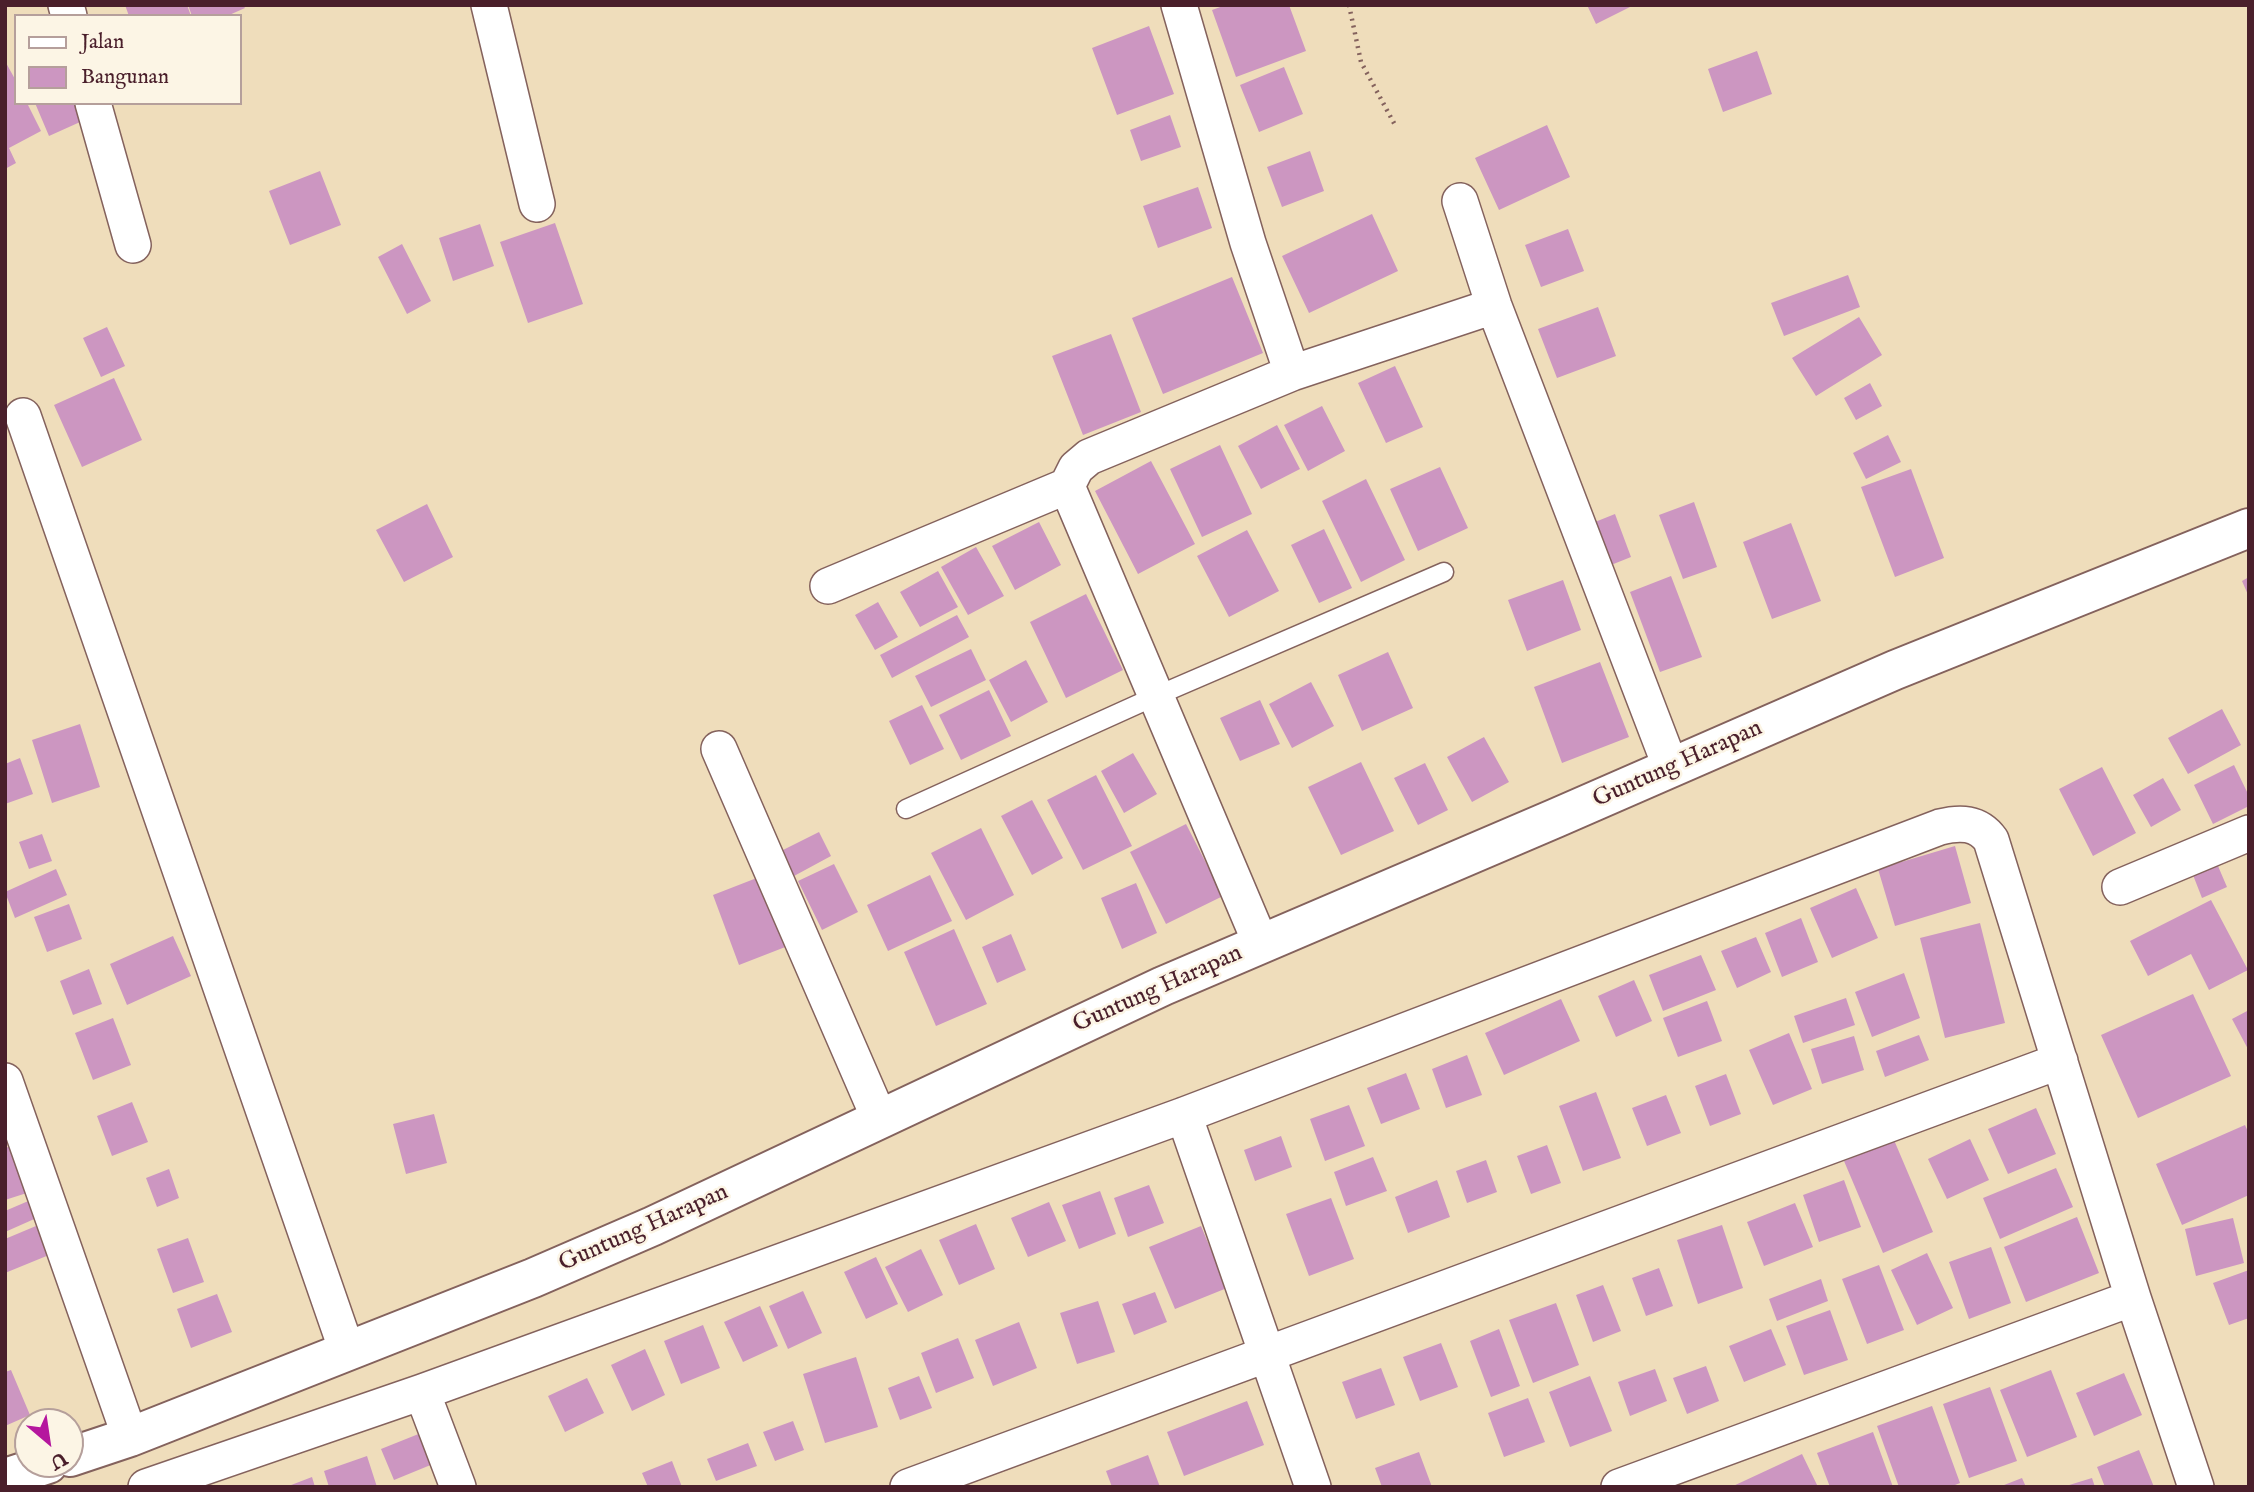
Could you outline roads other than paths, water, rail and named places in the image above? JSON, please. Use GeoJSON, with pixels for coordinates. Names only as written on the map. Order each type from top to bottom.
{"type":"FeatureCollection","features":[{"type":"Feature","properties":{"kind":"street"},"geometry":{"type":"LineString","coordinates":[[489,5],[537,204]]}},
{"type":"Feature","properties":{"kind":"street"},"geometry":{"type":"LineString","coordinates":[[1179,5],[1248,243],[1292,373]]}},
{"type":"Feature","properties":{"kind":"street"},"geometry":{"type":"LineString","coordinates":[[94,105],[133,245]]}},
{"type":"Feature","properties":{"kind":"street"},"geometry":{"type":"LineString","coordinates":[[1460,201],[1494,306],[1671,768]]}},
{"type":"Feature","properties":{"kind":"street"},"geometry":{"type":"LineString","coordinates":[[828,586],[1067,486],[1076,468],[1089,457],[1292,373],[1494,306]]}},
{"type":"Feature","properties":{"kind":"street"},"geometry":{"type":"LineString","coordinates":[[23,416],[348,1351]]}},
{"type":"Feature","properties":{"kind":"street"},"geometry":{"type":"LineString","coordinates":[[1067,486],[1261,944]]}},
{"type":"Feature","properties":{"kind":"street","name":"Guntung Harapan"},"geometry":{"type":"LineString","coordinates":[[84,1452],[130,1437],[533,1278],[653,1226],[1140,996],[1895,670],[2249,528]]}},
{"type":"Feature","properties":{"kind":"street"},"geometry":{"type":"LineString","coordinates":[[719,748],[880,1120]]}},
{"type":"Feature","properties":{"kind":"street"},"geometry":{"type":"LineString","coordinates":[[146,1487],[422,1392],[1184,1115],[1927,832],[1965,823],[1986,832],[1991,840],[2133,1298],[2196,1487]]}},
{"type":"Feature","properties":{"kind":"street"},"geometry":{"type":"LineString","coordinates":[[2120,887],[2249,833]]}},
{"type":"Feature","properties":{"kind":"street"},"geometry":{"type":"LineString","coordinates":[[908,1487],[2060,1061]]}},
{"type":"Feature","properties":{"kind":"street"},"geometry":{"type":"LineString","coordinates":[[5,1081],[130,1437]]}},
{"type":"Feature","properties":{"kind":"street"},"geometry":{"type":"LineString","coordinates":[[1184,1115],[1312,1487]]}},
{"type":"Feature","properties":{"kind":"street"},"geometry":{"type":"LineString","coordinates":[[1619,1487],[2133,1298]]}},
{"type":"Feature","properties":{"kind":"street"},"geometry":{"type":"LineString","coordinates":[[422,1392],[458,1487]]}},
{"type":"Feature","properties":{"kind":"lane"},"geometry":{"type":"LineString","coordinates":[[906,809],[1156,696],[1444,572]]}}]}
